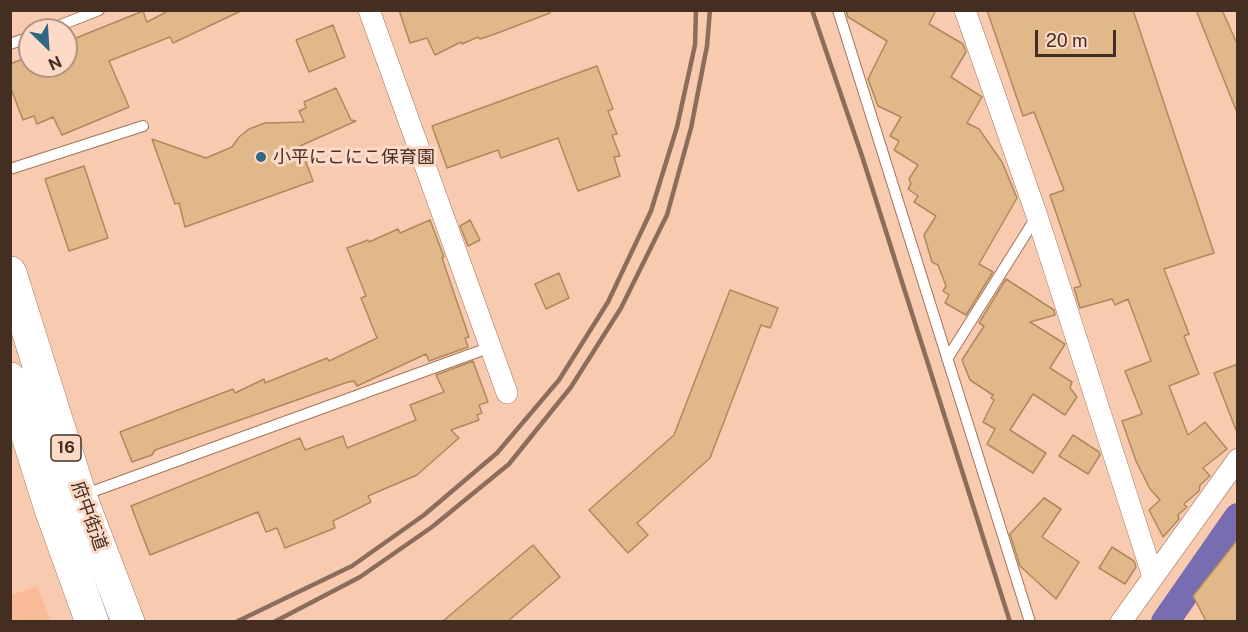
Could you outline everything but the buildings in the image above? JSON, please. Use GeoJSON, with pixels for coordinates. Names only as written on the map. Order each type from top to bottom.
{"type":"FeatureCollection","features":[{"type":"Feature","properties":{"kind":"main road","name":"府中街道"},"geometry":{"type":"LineString","coordinates":[[10,273],[80,496],[128,621]]}},
{"type":"Feature","properties":{"kind":"main road","name":"府中街道"},"geometry":{"type":"LineString","coordinates":[[10,379],[51,509],[92,621]]}},
{"type":"Feature","properties":{"kind":"street"},"geometry":{"type":"LineString","coordinates":[[369,10],[507,393]]}},
{"type":"Feature","properties":{"kind":"street"},"geometry":{"type":"LineString","coordinates":[[965,10],[1037,216],[1153,577]]}},
{"type":"Feature","properties":{"kind":"street"},"geometry":{"type":"LineString","coordinates":[[1121,621],[1238,459]]}},
{"type":"Feature","properties":{"kind":"lane"},"geometry":{"type":"LineString","coordinates":[[78,18],[99,10]]}},
{"type":"Feature","properties":{"kind":"lane"},"geometry":{"type":"LineString","coordinates":[[838,10],[1030,621]]}},
{"type":"Feature","properties":{"kind":"lane"},"geometry":{"type":"LineString","coordinates":[[10,169],[143,126]]}},
{"type":"Feature","properties":{"kind":"lane"},"geometry":{"type":"LineString","coordinates":[[947,359],[1037,216]]}},
{"type":"Feature","properties":{"kind":"lane"},"geometry":{"type":"LineString","coordinates":[[80,496],[491,347]]}},
{"type":"Feature","properties":{"kind":"shaded area"},"geometry":{"type":"Polygon","coordinates":[[[37,586],[51,621],[11,621],[11,595],[37,586]]]}},
{"type":"Feature","properties":{"kind":"waterway"},"geometry":{"type":"LineString","coordinates":[[1165,622],[1238,517]]}},
{"type":"Feature","properties":{"kind":"railway"},"geometry":{"type":"LineString","coordinates":[[236,622],[352,566],[424,515],[497,453],[559,380],[608,302],[651,211],[677,127],[695,45],[696,10]]}},
{"type":"Feature","properties":{"kind":"railway"},"geometry":{"type":"LineString","coordinates":[[274,622],[360,577],[432,527],[509,464],[571,387],[621,308],[667,215],[691,128],[707,46],[710,10]]}},
{"type":"Feature","properties":{"kind":"railway"},"geometry":{"type":"LineString","coordinates":[[812,10],[862,156],[1010,622]]}},
{"type":"Feature","properties":{"kind":"place","name":"小平にこにこ保育園"},"geometry":{"type":"Point","coordinates":[261,157]}}]}
